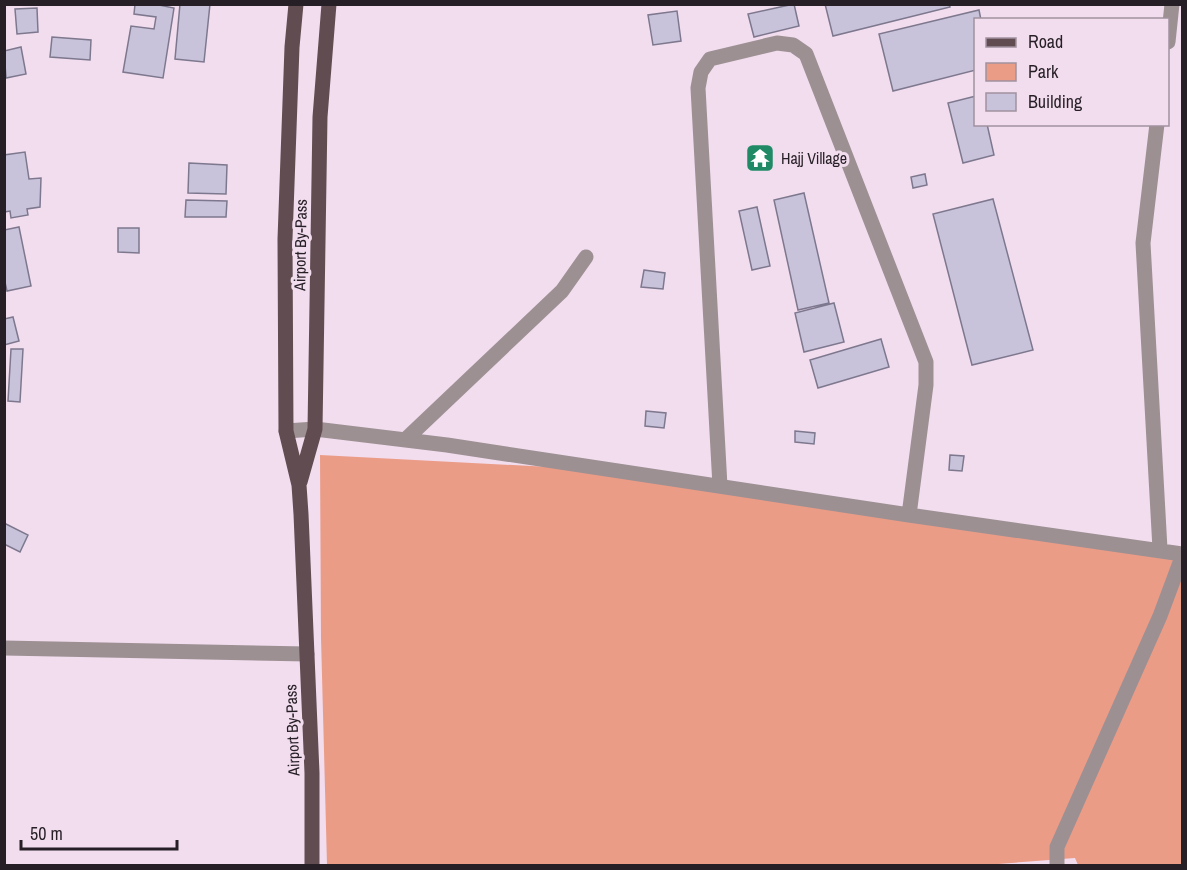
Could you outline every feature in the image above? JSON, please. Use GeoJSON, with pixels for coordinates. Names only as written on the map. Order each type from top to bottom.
{"type":"FeatureCollection","features":[{"type":"Feature","properties":{"kind":"main road","name":"Airport By-Pass"},"geometry":{"type":"LineString","coordinates":[[296,4],[292,47],[285,238],[286,431],[299,485],[312,772],[312,866]]}},
{"type":"Feature","properties":{"kind":"main road","name":"Airport By-Pass"},"geometry":{"type":"LineString","coordinates":[[299,485],[315,429],[320,117],[328,4]]}},
{"type":"Feature","properties":{"kind":"street"},"geometry":{"type":"LineString","coordinates":[[1169,27],[1172,4]]}},
{"type":"Feature","properties":{"kind":"street"},"geometry":{"type":"LineString","coordinates":[[720,486],[698,88],[701,72],[710,60],[777,43],[793,45],[806,54],[926,362],[927,385],[909,515]]}},
{"type":"Feature","properties":{"kind":"street"},"geometry":{"type":"LineString","coordinates":[[1157,126],[1143,243],[1160,549]]}},
{"type":"Feature","properties":{"kind":"street"},"geometry":{"type":"LineString","coordinates":[[405,440],[562,291],[586,257]]}},
{"type":"Feature","properties":{"kind":"street"},"geometry":{"type":"LineString","coordinates":[[286,431],[315,429],[405,440],[909,515],[1160,549],[1182,555],[1160,616],[1057,847],[1057,866]]}},
{"type":"Feature","properties":{"kind":"street"},"geometry":{"type":"LineString","coordinates":[[4,648],[307,654]]}},
{"type":"Feature","properties":{"kind":"green space"},"geometry":{"type":"Polygon","coordinates":[[[320,455],[664,473],[1182,558],[1182,865],[1078,865],[1075,858],[972,866],[327,865],[321,638],[320,455]]]}},
{"type":"Feature","properties":{"kind":"building"},"geometry":{"type":"Polygon","coordinates":[[[135,4],[154,4],[174,8],[163,78],[123,72],[131,26],[154,29],[156,17],[134,14],[135,4]]]}},
{"type":"Feature","properties":{"kind":"building"},"geometry":{"type":"Polygon","coordinates":[[[180,4],[210,4],[204,62],[175,59],[180,4]]]}},
{"type":"Feature","properties":{"kind":"building"},"geometry":{"type":"Polygon","coordinates":[[[794,4],[799,26],[754,37],[748,14],[794,4]]]}},
{"type":"Feature","properties":{"kind":"building"},"geometry":{"type":"Polygon","coordinates":[[[825,4],[949,4],[950,7],[833,36],[825,4]]]}},
{"type":"Feature","properties":{"kind":"building"},"geometry":{"type":"Polygon","coordinates":[[[37,8],[38,32],[17,34],[15,9],[37,8]]]}},
{"type":"Feature","properties":{"kind":"building"},"geometry":{"type":"Polygon","coordinates":[[[979,10],[981,18],[974,18],[974,71],[893,91],[879,34],[979,10]]]}},
{"type":"Feature","properties":{"kind":"building"},"geometry":{"type":"Polygon","coordinates":[[[677,11],[681,41],[653,45],[648,15],[677,11]]]}},
{"type":"Feature","properties":{"kind":"building"},"geometry":{"type":"Polygon","coordinates":[[[52,37],[91,40],[90,60],[50,57],[52,37]]]}},
{"type":"Feature","properties":{"kind":"building"},"geometry":{"type":"Polygon","coordinates":[[[21,47],[26,74],[6,78],[4,51],[21,47]]]}},
{"type":"Feature","properties":{"kind":"building"},"geometry":{"type":"Polygon","coordinates":[[[974,96],[974,126],[987,126],[994,155],[963,163],[948,103],[974,96]]]}},
{"type":"Feature","properties":{"kind":"building"},"geometry":{"type":"Polygon","coordinates":[[[25,152],[29,179],[41,178],[40,207],[27,209],[28,215],[11,218],[10,211],[4,212],[4,155],[25,152]]]}},
{"type":"Feature","properties":{"kind":"building"},"geometry":{"type":"Polygon","coordinates":[[[189,163],[227,165],[226,194],[188,193],[189,163]]]}},
{"type":"Feature","properties":{"kind":"building"},"geometry":{"type":"Polygon","coordinates":[[[925,174],[927,185],[913,188],[911,177],[925,174]]]}},
{"type":"Feature","properties":{"kind":"building"},"geometry":{"type":"Polygon","coordinates":[[[804,193],[829,303],[798,310],[774,200],[804,193]]]}},
{"type":"Feature","properties":{"kind":"building"},"geometry":{"type":"Polygon","coordinates":[[[993,199],[1033,350],[972,365],[933,214],[993,199]]]}},
{"type":"Feature","properties":{"kind":"building"},"geometry":{"type":"Polygon","coordinates":[[[186,200],[227,201],[226,217],[185,217],[186,200]]]}},
{"type":"Feature","properties":{"kind":"building"},"geometry":{"type":"Polygon","coordinates":[[[757,207],[770,266],[752,270],[739,211],[757,207]]]}},
{"type":"Feature","properties":{"kind":"building"},"geometry":{"type":"Polygon","coordinates":[[[19,227],[31,286],[7,291],[4,278],[4,230],[19,227]]]}},
{"type":"Feature","properties":{"kind":"building"},"geometry":{"type":"Polygon","coordinates":[[[118,228],[139,228],[139,253],[118,252],[118,228]]]}},
{"type":"Feature","properties":{"kind":"building"},"geometry":{"type":"Polygon","coordinates":[[[644,270],[665,273],[663,289],[641,287],[644,270]]]}},
{"type":"Feature","properties":{"kind":"building"},"geometry":{"type":"Polygon","coordinates":[[[834,303],[844,342],[804,352],[795,313],[834,303]]]}},
{"type":"Feature","properties":{"kind":"building"},"geometry":{"type":"Polygon","coordinates":[[[13,317],[19,341],[4,345],[4,319],[13,317]]]}},
{"type":"Feature","properties":{"kind":"building"},"geometry":{"type":"Polygon","coordinates":[[[881,339],[889,367],[818,388],[810,360],[881,339]]]}},
{"type":"Feature","properties":{"kind":"building"},"geometry":{"type":"Polygon","coordinates":[[[11,349],[23,349],[20,402],[8,401],[11,349]]]}},
{"type":"Feature","properties":{"kind":"building"},"geometry":{"type":"Polygon","coordinates":[[[646,411],[666,413],[664,428],[645,426],[646,411]]]}},
{"type":"Feature","properties":{"kind":"building"},"geometry":{"type":"Polygon","coordinates":[[[795,431],[815,433],[814,444],[795,442],[795,431]]]}},
{"type":"Feature","properties":{"kind":"building"},"geometry":{"type":"Polygon","coordinates":[[[950,455],[964,456],[962,471],[949,470],[950,455]]]}},
{"type":"Feature","properties":{"kind":"building"},"geometry":{"type":"Polygon","coordinates":[[[4,523],[28,535],[20,552],[4,544],[4,523]]]}},
{"type":"Feature","properties":{"kind":"place","name":"Hajj Village"},"geometry":{"type":"Point","coordinates":[760,158]}}]}
